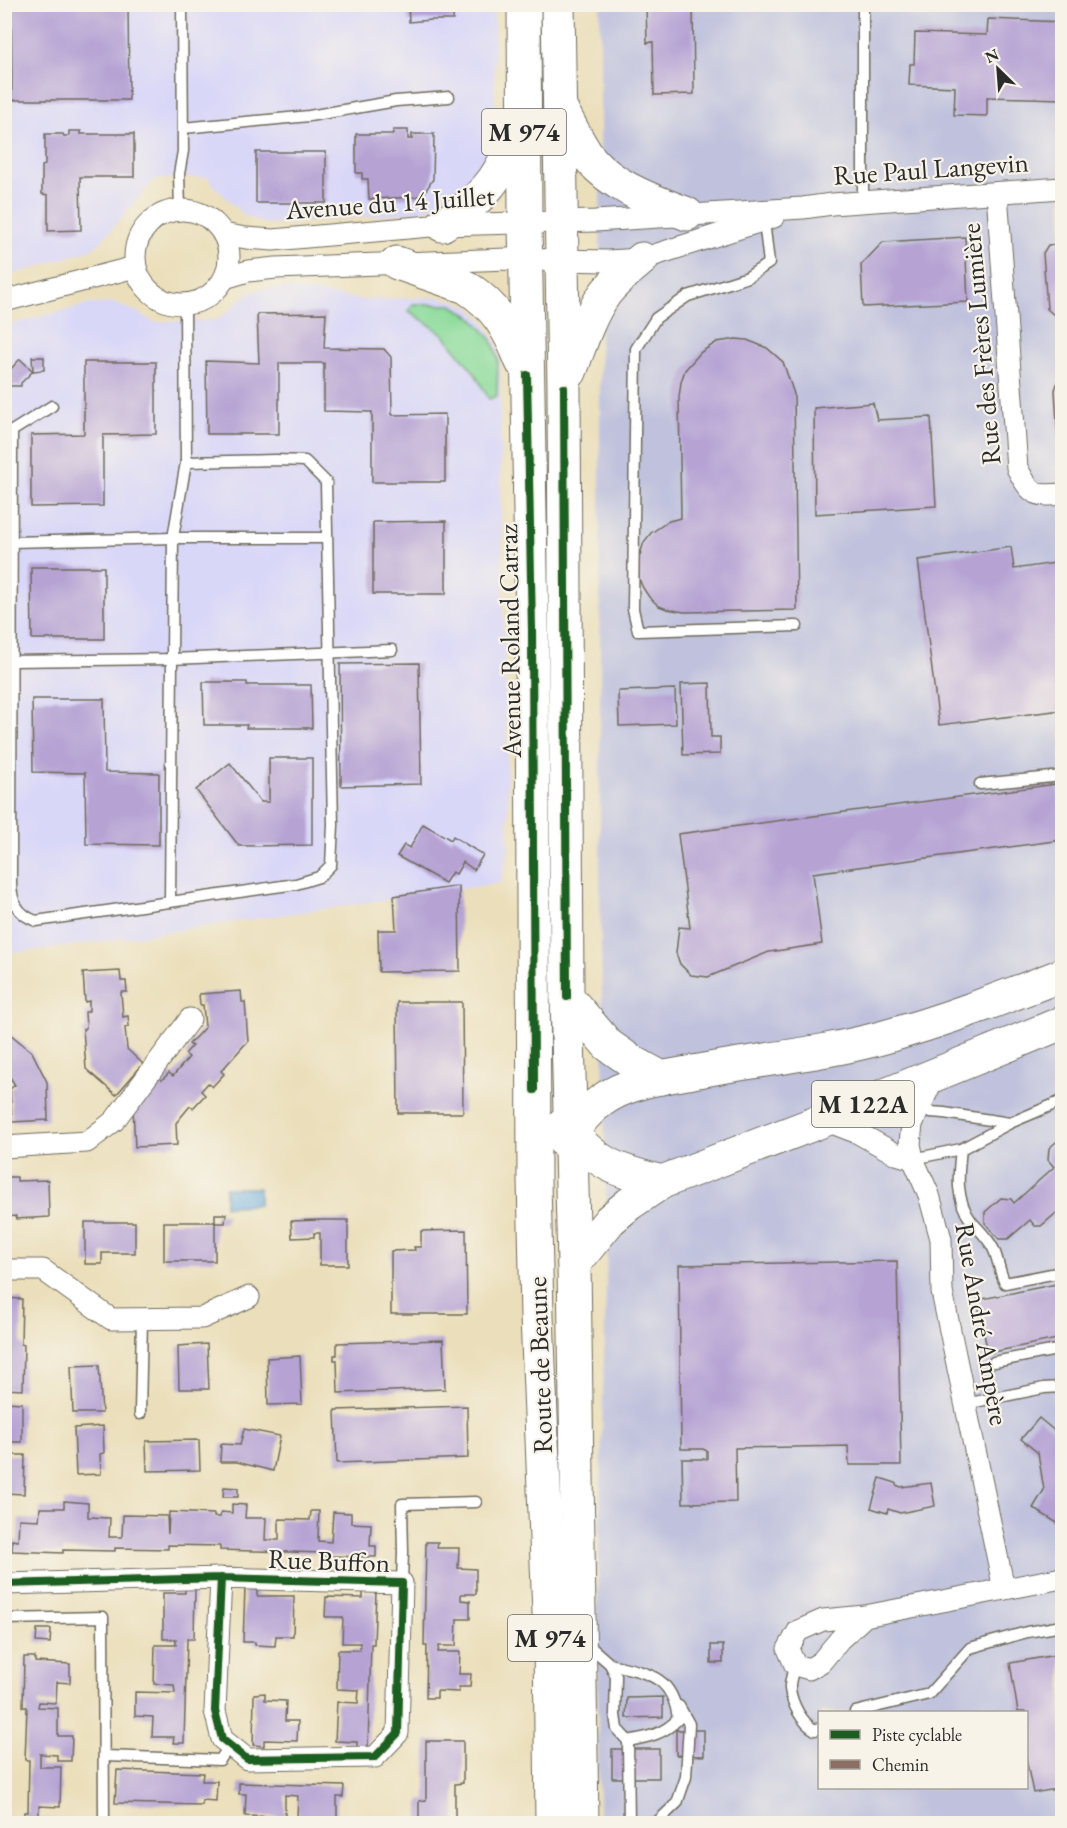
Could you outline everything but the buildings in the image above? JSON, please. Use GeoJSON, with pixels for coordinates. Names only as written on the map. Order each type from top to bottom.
{"type":"FeatureCollection","features":[{"type":"Feature","properties":{"kind":"main road","name":"Avenue Roland Carraz"},"geometry":{"type":"LineString","coordinates":[[524,4],[533,906]]}},
{"type":"Feature","properties":{"kind":"main road","name":"Avenue Roland Carraz"},"geometry":{"type":"LineString","coordinates":[[558,4],[564,388],[567,997]]}},
{"type":"Feature","properties":{"kind":"main road"},"geometry":{"type":"LineString","coordinates":[[560,108],[589,158],[606,176],[623,188],[687,214]]}},
{"type":"Feature","properties":{"kind":"main road"},"geometry":{"type":"LineString","coordinates":[[442,225],[471,204],[487,188],[499,171],[524,121]]}},
{"type":"Feature","properties":{"kind":"main road"},"geometry":{"type":"LineString","coordinates":[[564,388],[591,319],[605,294],[642,259]]}},
{"type":"Feature","properties":{"kind":"main road"},"geometry":{"type":"LineString","coordinates":[[397,263],[466,287],[487,303],[512,335],[527,375]]}},
{"type":"Feature","properties":{"kind":"main road","name":"Route de Beaune"},"geometry":{"type":"LineString","coordinates":[[533,906],[534,1179],[550,1637],[552,1824]]}},
{"type":"Feature","properties":{"kind":"main road","name":"M 122A"},"geometry":{"type":"LineString","coordinates":[[534,1179],[584,1116],[600,1101],[633,1086],[662,1078],[818,1052],[881,1038],[951,1016],[1062,975]]}},
{"type":"Feature","properties":{"kind":"main road"},"geometry":{"type":"LineString","coordinates":[[567,997],[609,1045],[631,1061],[662,1078]]}},
{"type":"Feature","properties":{"kind":"main road","name":"Route de Beaune"},"geometry":{"type":"LineString","coordinates":[[567,997],[574,1264],[582,1824]]}},
{"type":"Feature","properties":{"kind":"main road","name":"M 122A"},"geometry":{"type":"LineString","coordinates":[[574,1264],[610,1220],[662,1182],[824,1120],[1062,1023]]}},
{"type":"Feature","properties":{"kind":"main road"},"geometry":{"type":"LineString","coordinates":[[534,1090],[571,1133],[597,1158],[622,1172],[662,1182]]}},
{"type":"Feature","properties":{"kind":"street","name":"Rue Paul Langevin"},"geometry":{"type":"LineString","coordinates":[[562,222],[803,208],[1062,188]]}},
{"type":"Feature","properties":{"kind":"street","name":"Rue des Frères Lumière"},"geometry":{"type":"LineString","coordinates":[[997,193],[1017,468],[1027,486],[1042,496],[1062,494]]}},
{"type":"Feature","properties":{"kind":"street","name":"Rue Paul Langevin"},"geometry":{"type":"LineString","coordinates":[[525,259],[607,261],[642,259],[803,208]]}},
{"type":"Feature","properties":{"kind":"street"},"geometry":{"type":"LineString","coordinates":[[180,210],[193,212],[205,216],[223,234],[228,248],[229,263],[225,278],[215,291],[201,301],[185,305],[171,304],[148,291],[140,280],[135,267],[136,243],[141,233],[158,217],[180,210]]}},
{"type":"Feature","properties":{"kind":"street","name":"Avenue du 14 Juillet"},"geometry":{"type":"LineString","coordinates":[[223,234],[273,240],[442,225],[562,222]]}},
{"type":"Feature","properties":{"kind":"street"},"geometry":{"type":"LineString","coordinates":[[225,278],[248,271],[276,268],[525,259]]}},
{"type":"Feature","properties":{"kind":"street"},"geometry":{"type":"LineString","coordinates":[[4,301],[135,267]]}},
{"type":"Feature","properties":{"kind":"street"},"geometry":{"type":"LineString","coordinates":[[4,1147],[87,1142],[114,1121],[190,1019]]}},
{"type":"Feature","properties":{"kind":"street","name":"Rue André Ampère"},"geometry":{"type":"LineString","coordinates":[[935,1075],[912,1125],[910,1144],[913,1159],[929,1195],[941,1239],[942,1292],[1004,1589]]}},
{"type":"Feature","properties":{"kind":"street"},"geometry":{"type":"LineString","coordinates":[[824,1120],[858,1133],[896,1154],[913,1159]]}},
{"type":"Feature","properties":{"kind":"street"},"geometry":{"type":"LineString","coordinates":[[4,1270],[43,1270],[111,1319],[202,1318],[249,1297]]}},
{"type":"Feature","properties":{"kind":"street"},"geometry":{"type":"LineString","coordinates":[[221,1578],[215,1711],[222,1739],[230,1745]]}},
{"type":"Feature","properties":{"kind":"street","name":"Rue Buffon"},"geometry":{"type":"LineString","coordinates":[[4,1584],[221,1578],[402,1583],[398,1733],[375,1757],[247,1759],[230,1745]]}},
{"type":"Feature","properties":{"kind":"street"},"geometry":{"type":"LineString","coordinates":[[865,1616],[840,1639],[821,1662],[809,1668],[795,1665],[788,1649],[798,1631],[823,1620],[865,1616],[1062,1578]]}},
{"type":"Feature","properties":{"kind":"lane"},"geometry":{"type":"LineString","coordinates":[[180,210],[179,174],[183,151],[182,4]]}},
{"type":"Feature","properties":{"kind":"lane"},"geometry":{"type":"LineString","coordinates":[[862,4],[863,202]]}},
{"type":"Feature","properties":{"kind":"lane"},"geometry":{"type":"LineString","coordinates":[[183,128],[309,116],[396,101],[449,97]]}},
{"type":"Feature","properties":{"kind":"lane"},"geometry":{"type":"LineString","coordinates":[[764,221],[769,262],[748,277],[688,296],[656,318],[636,349],[633,609],[638,631],[797,626]]}},
{"type":"Feature","properties":{"kind":"lane"},"geometry":{"type":"LineString","coordinates":[[170,902],[173,538],[186,462],[185,305]]}},
{"type":"Feature","properties":{"kind":"lane"},"geometry":{"type":"LineString","coordinates":[[52,406],[12,431],[11,895],[16,907],[24,917],[36,921],[296,884],[319,877],[331,865],[333,825],[326,482],[305,461],[275,459],[186,462]]}},
{"type":"Feature","properties":{"kind":"lane"},"geometry":{"type":"LineString","coordinates":[[11,542],[173,538],[327,538]]}},
{"type":"Feature","properties":{"kind":"lane"},"geometry":{"type":"LineString","coordinates":[[10,661],[171,659],[392,650]]}},
{"type":"Feature","properties":{"kind":"lane"},"geometry":{"type":"LineString","coordinates":[[980,784],[1062,776]]}},
{"type":"Feature","properties":{"kind":"lane"},"geometry":{"type":"LineString","coordinates":[[913,1159],[961,1149],[1010,1123],[1062,1101]]}},
{"type":"Feature","properties":{"kind":"lane"},"geometry":{"type":"LineString","coordinates":[[917,1112],[944,1113],[1010,1123]]}},
{"type":"Feature","properties":{"kind":"lane"},"geometry":{"type":"LineString","coordinates":[[961,1149],[958,1184],[962,1205],[993,1248],[998,1270],[1005,1283],[1062,1272]]}},
{"type":"Feature","properties":{"kind":"lane"},"geometry":{"type":"LineString","coordinates":[[140,1414],[142,1319]]}},
{"type":"Feature","properties":{"kind":"lane"},"geometry":{"type":"LineString","coordinates":[[994,1362],[1062,1349]]}},
{"type":"Feature","properties":{"kind":"lane"},"geometry":{"type":"LineString","coordinates":[[965,1404],[1044,1388],[1062,1387]]}},
{"type":"Feature","properties":{"kind":"lane"},"geometry":{"type":"LineString","coordinates":[[402,1583],[404,1552],[402,1504],[476,1502]]}},
{"type":"Feature","properties":{"kind":"lane"},"geometry":{"type":"LineString","coordinates":[[4,1619],[103,1617],[104,1824]]}},
{"type":"Feature","properties":{"kind":"lane"},"geometry":{"type":"LineString","coordinates":[[863,1711],[929,1694],[970,1648],[1027,1632],[1062,1626]]}},
{"type":"Feature","properties":{"kind":"lane"},"geometry":{"type":"LineString","coordinates":[[580,1637],[610,1664],[616,1676],[617,1729],[628,1741],[629,1824]]}},
{"type":"Feature","properties":{"kind":"lane"},"geometry":{"type":"LineString","coordinates":[[610,1664],[651,1674],[664,1683],[689,1724],[686,1778],[677,1803],[655,1824]]}},
{"type":"Feature","properties":{"kind":"lane"},"geometry":{"type":"LineString","coordinates":[[795,1665],[789,1687],[796,1706],[807,1725],[815,1730],[818,1728]]}},
{"type":"Feature","properties":{"kind":"lane"},"geometry":{"type":"LineString","coordinates":[[628,1741],[657,1735],[669,1728],[678,1719],[676,1702]]}},
{"type":"Feature","properties":{"kind":"lane"},"geometry":{"type":"LineString","coordinates":[[105,1756],[220,1760],[230,1745]]}},
{"type":"Feature","properties":{"kind":"shaded area"},"geometry":{"type":"Polygon","coordinates":[[[5,5],[494,5],[495,131],[491,148],[474,178],[459,193],[439,205],[418,212],[284,224],[263,223],[244,215],[208,177],[155,179],[98,245],[84,252],[5,277],[5,5]]]}},
{"type":"Feature","properties":{"kind":"shaded area"},"geometry":{"type":"Polygon","coordinates":[[[600,5],[1062,5],[1062,1823],[599,1824],[597,1619],[607,1249],[600,896],[600,5]]]}},
{"type":"Feature","properties":{"kind":"shaded area"},"geometry":{"type":"Polygon","coordinates":[[[286,288],[364,300],[436,297],[455,301],[469,307],[483,320],[497,344],[500,361],[509,849],[501,883],[48,949],[5,953],[5,326],[90,304],[114,303],[154,322],[218,320],[252,292],[286,288]]]}},
{"type":"Feature","properties":{"kind":"green space"},"geometry":{"type":"Polygon","coordinates":[[[413,304],[452,305],[473,318],[492,340],[498,359],[497,396],[489,399],[474,372],[443,334],[409,311],[413,304]]]}},
{"type":"Feature","properties":{"kind":"water"},"geometry":{"type":"Polygon","coordinates":[[[225,1188],[259,1188],[259,1205],[225,1206],[225,1188]]]}},
{"type":"Feature","properties":{"kind":"marked path"},"geometry":{"type":"LineString","coordinates":[[1037,1824],[1062,1820]]}},
{"type":"Feature","properties":{"kind":"cycle path"},"geometry":{"type":"LineString","coordinates":[[527,375],[532,630],[534,1090]]}},
{"type":"Feature","properties":{"kind":"cycle path"},"geometry":{"type":"LineString","coordinates":[[564,388],[567,997]]}},
{"type":"Feature","properties":{"kind":"cycle path"},"geometry":{"type":"LineString","coordinates":[[4,1584],[221,1578],[402,1583],[398,1733],[375,1757],[247,1759],[222,1739],[215,1711],[221,1578]]}}]}
